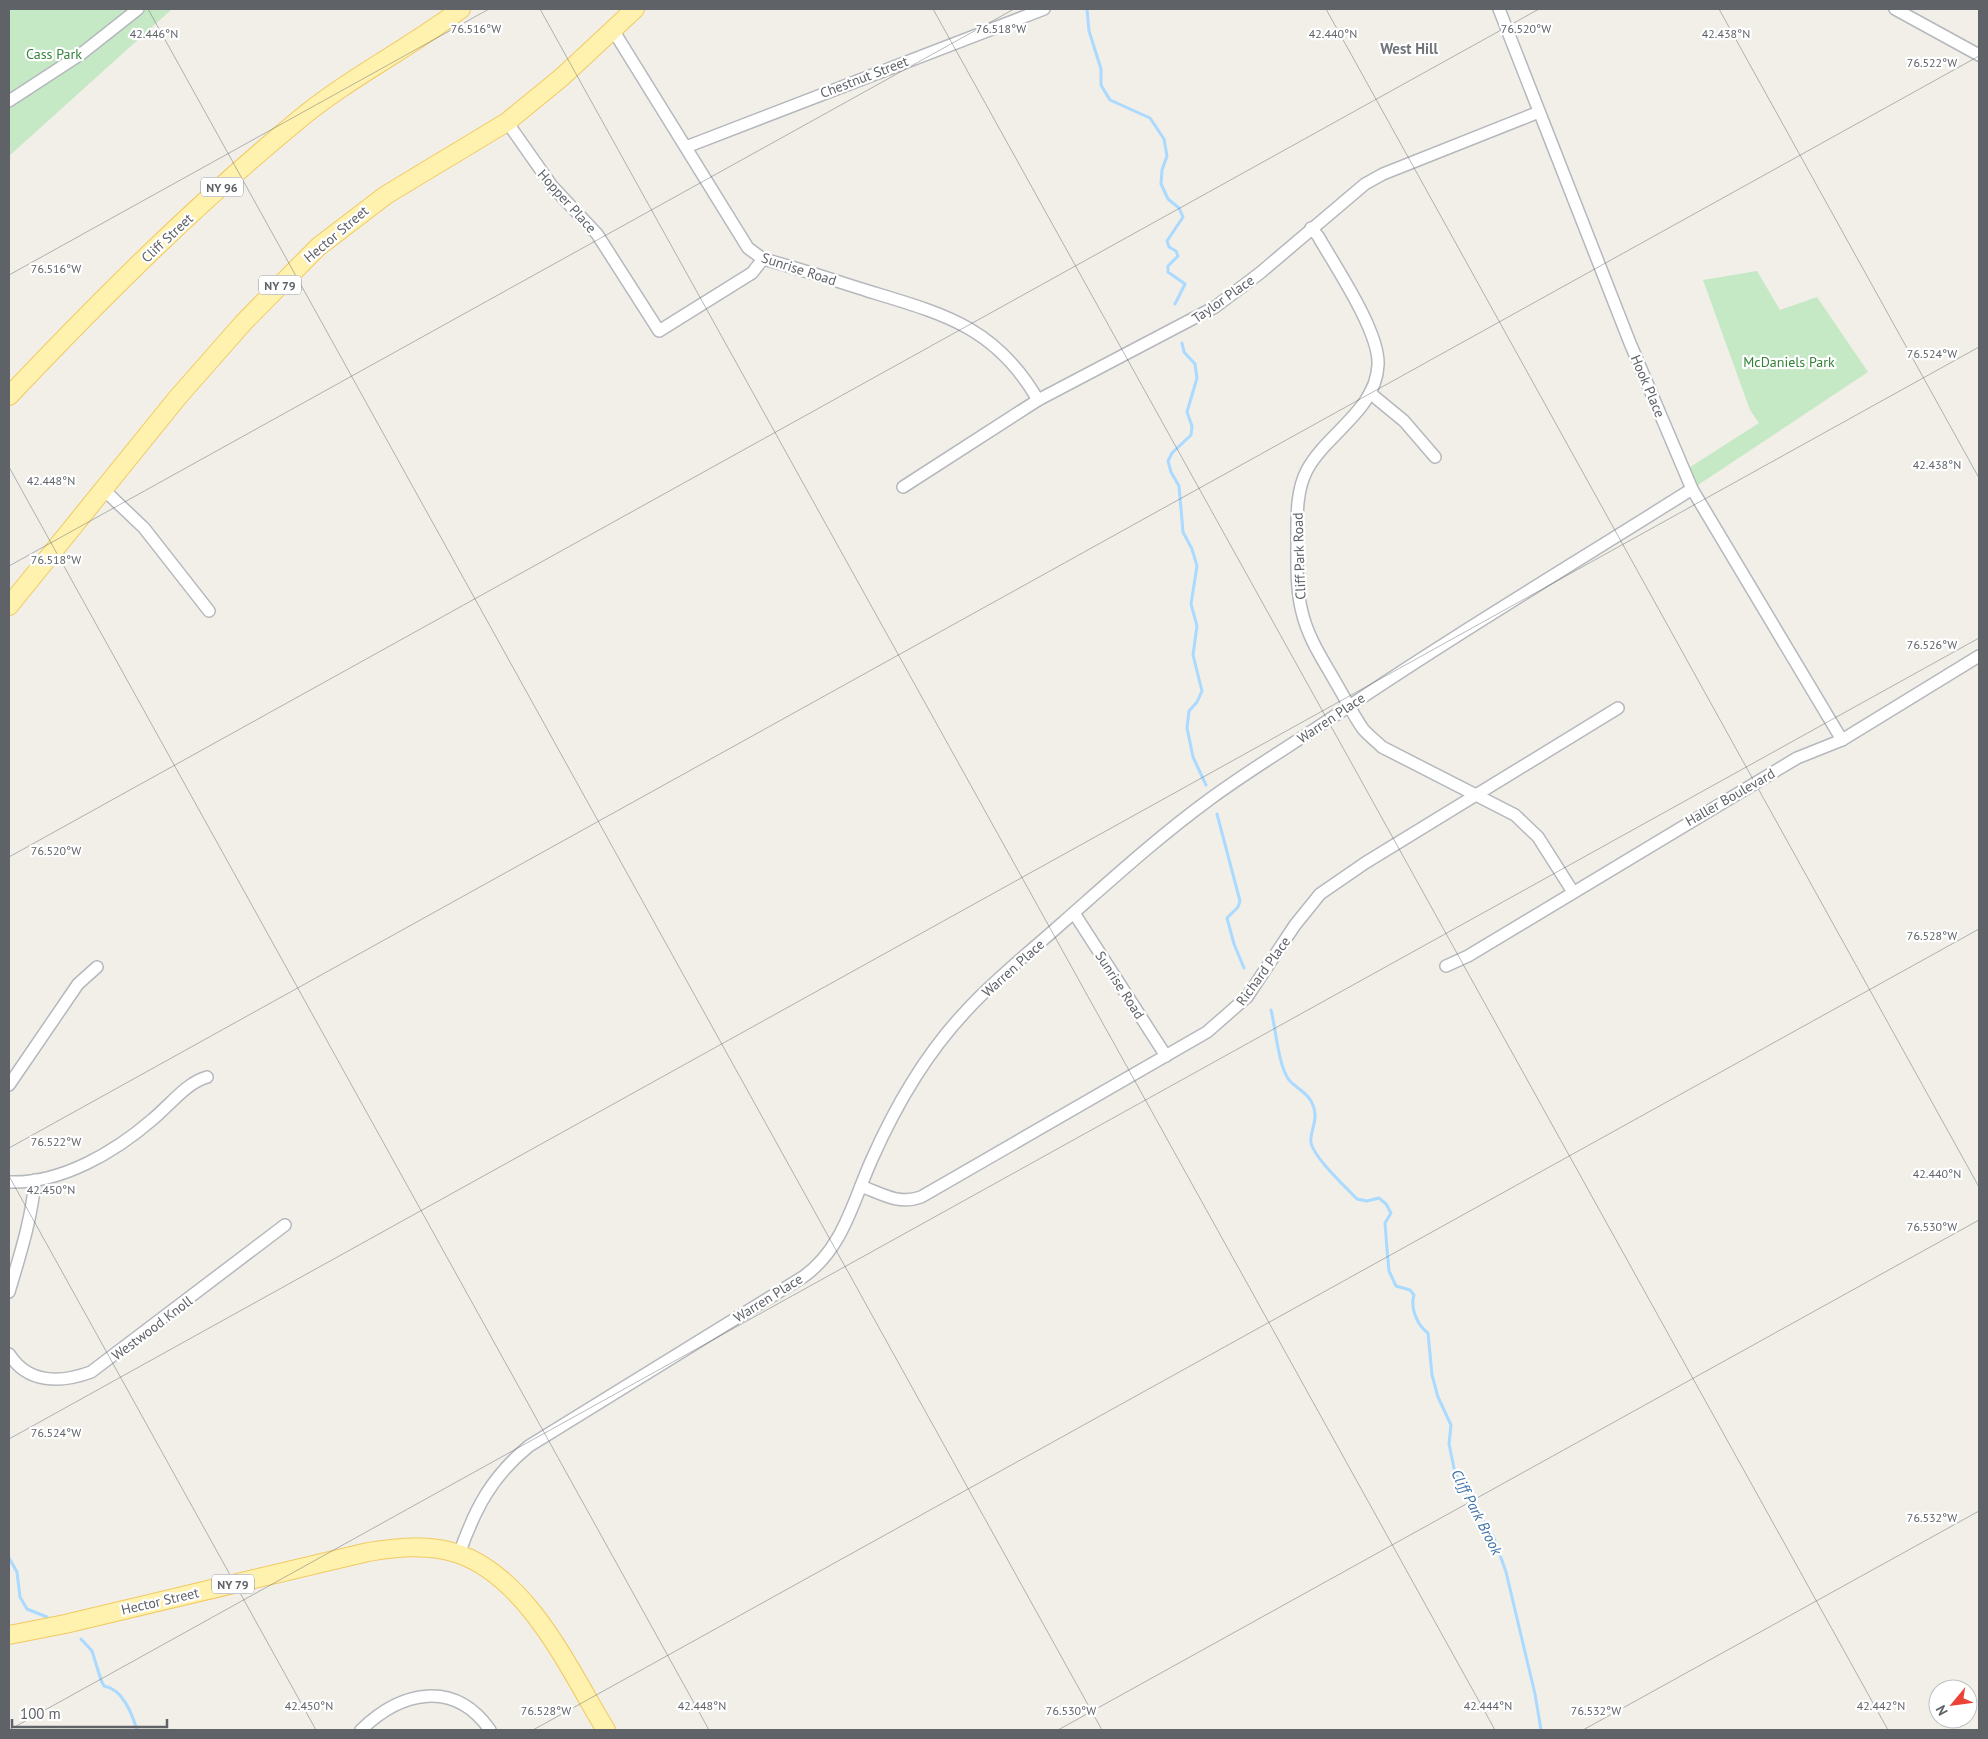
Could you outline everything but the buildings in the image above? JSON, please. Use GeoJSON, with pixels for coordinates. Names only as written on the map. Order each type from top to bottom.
{"type":"FeatureCollection","features":[{"type":"Feature","properties":{"kind":"main road","name":"Cliff Street"},"geometry":{"type":"LineString","coordinates":[[9,396],[154,249],[297,121],[461,9]]}},
{"type":"Feature","properties":{"kind":"main road","name":"Hector Street"},"geometry":{"type":"LineString","coordinates":[[9,606],[102,488],[244,322],[318,247],[386,195],[507,122],[556,82],[635,9]]}},
{"type":"Feature","properties":{"kind":"main road","name":"Hector Street"},"geometry":{"type":"LineString","coordinates":[[9,1635],[65,1624],[368,1552],[396,1547],[418,1547],[459,1554]]}},
{"type":"Feature","properties":{"kind":"main road","name":"NY 79"},"geometry":{"type":"LineString","coordinates":[[459,1554],[483,1566],[523,1602],[551,1640],[606,1730]]}},
{"type":"Feature","properties":{"kind":"street"},"geometry":{"type":"LineString","coordinates":[[9,101],[81,54],[138,9]]}},
{"type":"Feature","properties":{"kind":"street","name":"Chestnut Street"},"geometry":{"type":"LineString","coordinates":[[686,147],[1044,9]]}},
{"type":"Feature","properties":{"kind":"street","name":"Hook Place"},"geometry":{"type":"LineString","coordinates":[[1499,9],[1630,343],[1692,489],[1842,740]]}},
{"type":"Feature","properties":{"kind":"street"},"geometry":{"type":"LineString","coordinates":[[1895,9],[1979,55]]}},
{"type":"Feature","properties":{"kind":"street","name":"Sunrise Road"},"geometry":{"type":"LineString","coordinates":[[612,30],[748,248],[763,259],[923,308],[960,322],[982,336],[1005,356],[1020,372],[1038,400]]}},
{"type":"Feature","properties":{"kind":"street","name":"Taylor Place"},"geometry":{"type":"LineString","coordinates":[[903,487],[1038,400],[1215,307],[1260,272],[1356,190],[1383,174],[1539,112]]}},
{"type":"Feature","properties":{"kind":"street","name":"Hopper Place"},"geometry":{"type":"LineString","coordinates":[[507,122],[552,186],[597,234],[659,331],[752,272],[763,259]]}},
{"type":"Feature","properties":{"kind":"street","name":"Cliff Park Road"},"geometry":{"type":"LineString","coordinates":[[1311,228],[1318,236],[1372,335],[1378,364],[1377,376],[1370,393],[1361,407],[1316,456],[1304,477],[1297,511],[1297,578],[1301,611],[1310,638],[1362,728],[1382,747],[1515,815],[1538,837],[1573,892]]}},
{"type":"Feature","properties":{"kind":"street"},"geometry":{"type":"LineString","coordinates":[[1370,393],[1404,421],[1435,457]]}},
{"type":"Feature","properties":{"kind":"street"},"geometry":{"type":"LineString","coordinates":[[102,488],[144,528],[208,612]]}},
{"type":"Feature","properties":{"kind":"street","name":"Warren Place"},"geometry":{"type":"LineString","coordinates":[[459,1554],[480,1502],[509,1462],[542,1438],[810,1272],[834,1245],[894,1114],[913,1081],[941,1041],[986,992],[1074,913],[1212,797],[1349,706],[1692,489]]}},
{"type":"Feature","properties":{"kind":"street","name":"Haller Boulevard"},"geometry":{"type":"LineString","coordinates":[[1446,966],[1484,946],[1797,758],[1842,740],[1979,656]]}},
{"type":"Feature","properties":{"kind":"street","name":"Richard Place"},"geometry":{"type":"LineString","coordinates":[[861,1186],[895,1200],[913,1200],[921,1197],[1207,1032],[1240,1005],[1295,925],[1320,894],[1365,863],[1618,708]]}},
{"type":"Feature","properties":{"kind":"street","name":"Sunrise Road"},"geometry":{"type":"LineString","coordinates":[[1074,913],[1166,1056]]}},
{"type":"Feature","properties":{"kind":"street"},"geometry":{"type":"LineString","coordinates":[[9,1085],[78,984],[97,968]]}},
{"type":"Feature","properties":{"kind":"street"},"geometry":{"type":"LineString","coordinates":[[9,1182],[35,1180],[64,1173],[111,1149],[140,1130],[191,1084],[207,1077]]}},
{"type":"Feature","properties":{"kind":"street"},"geometry":{"type":"LineString","coordinates":[[9,1292],[25,1237],[34,1197],[35,1180]]}},
{"type":"Feature","properties":{"kind":"street","name":"Westwood Knoll"},"geometry":{"type":"LineString","coordinates":[[9,1354],[24,1370],[44,1379],[68,1379],[91,1372],[285,1225]]}},
{"type":"Feature","properties":{"kind":"street"},"geometry":{"type":"LineString","coordinates":[[361,1730],[392,1705],[409,1698],[426,1696],[442,1697],[458,1702],[477,1714],[490,1730]]}},
{"type":"Feature","properties":{"kind":"green space","name":"Cass Park"},"geometry":{"type":"Polygon","coordinates":[[[9,9],[172,9],[9,156],[9,9]]]}},
{"type":"Feature","properties":{"kind":"green space","name":"McDaniels Park"},"geometry":{"type":"Polygon","coordinates":[[[1757,271],[1780,310],[1817,297],[1868,372],[1692,489],[1684,471],[1759,423],[1750,410],[1703,280],[1757,271]]]}},
{"type":"Feature","properties":{"kind":"waterway","name":"Cliff Park Brook"},"geometry":{"type":"LineString","coordinates":[[1087,9],[1089,31],[1101,69],[1101,85],[1110,100],[1150,118],[1164,139],[1167,156],[1162,170],[1161,184],[1168,199],[1179,208],[1183,217],[1167,241],[1169,247],[1176,251],[1178,256],[1168,266],[1168,272],[1185,284],[1175,304]]}},
{"type":"Feature","properties":{"kind":"waterway","name":"Cliff Park Brook"},"geometry":{"type":"LineString","coordinates":[[1182,343],[1184,352],[1195,364],[1197,378],[1187,412],[1192,426],[1191,435],[1172,453],[1168,461],[1171,472],[1179,486],[1183,532],[1192,549],[1197,566],[1191,604],[1197,626],[1193,655],[1202,691],[1197,702],[1189,711],[1187,728],[1193,757],[1206,785]]}},
{"type":"Feature","properties":{"kind":"waterway","name":"Cliff Park Brook"},"geometry":{"type":"LineString","coordinates":[[1217,814],[1240,901],[1238,907],[1227,918],[1234,944],[1244,968]]}},
{"type":"Feature","properties":{"kind":"waterway","name":"Cliff Park Brook"},"geometry":{"type":"LineString","coordinates":[[1271,1010],[1285,1073],[1289,1080],[1309,1098],[1314,1107],[1315,1119],[1311,1143],[1318,1157],[1357,1199],[1367,1201],[1379,1198],[1386,1204],[1391,1213],[1385,1223],[1389,1271],[1396,1286],[1410,1290],[1414,1295],[1415,1316],[1428,1333],[1432,1375],[1438,1397],[1451,1425],[1449,1444],[1455,1473],[1494,1538],[1506,1572],[1535,1694],[1541,1730]]}},
{"type":"Feature","properties":{"kind":"waterway"},"geometry":{"type":"LineString","coordinates":[[9,1558],[17,1572],[20,1597],[27,1609],[47,1617]]}},
{"type":"Feature","properties":{"kind":"waterway"},"geometry":{"type":"LineString","coordinates":[[81,1639],[92,1651],[104,1686],[111,1688],[126,1703],[137,1730]]}},
{"type":"Feature","properties":{"kind":"district","name":"West Hill"},"geometry":{"type":"Point","coordinates":[1409,48]}}]}
